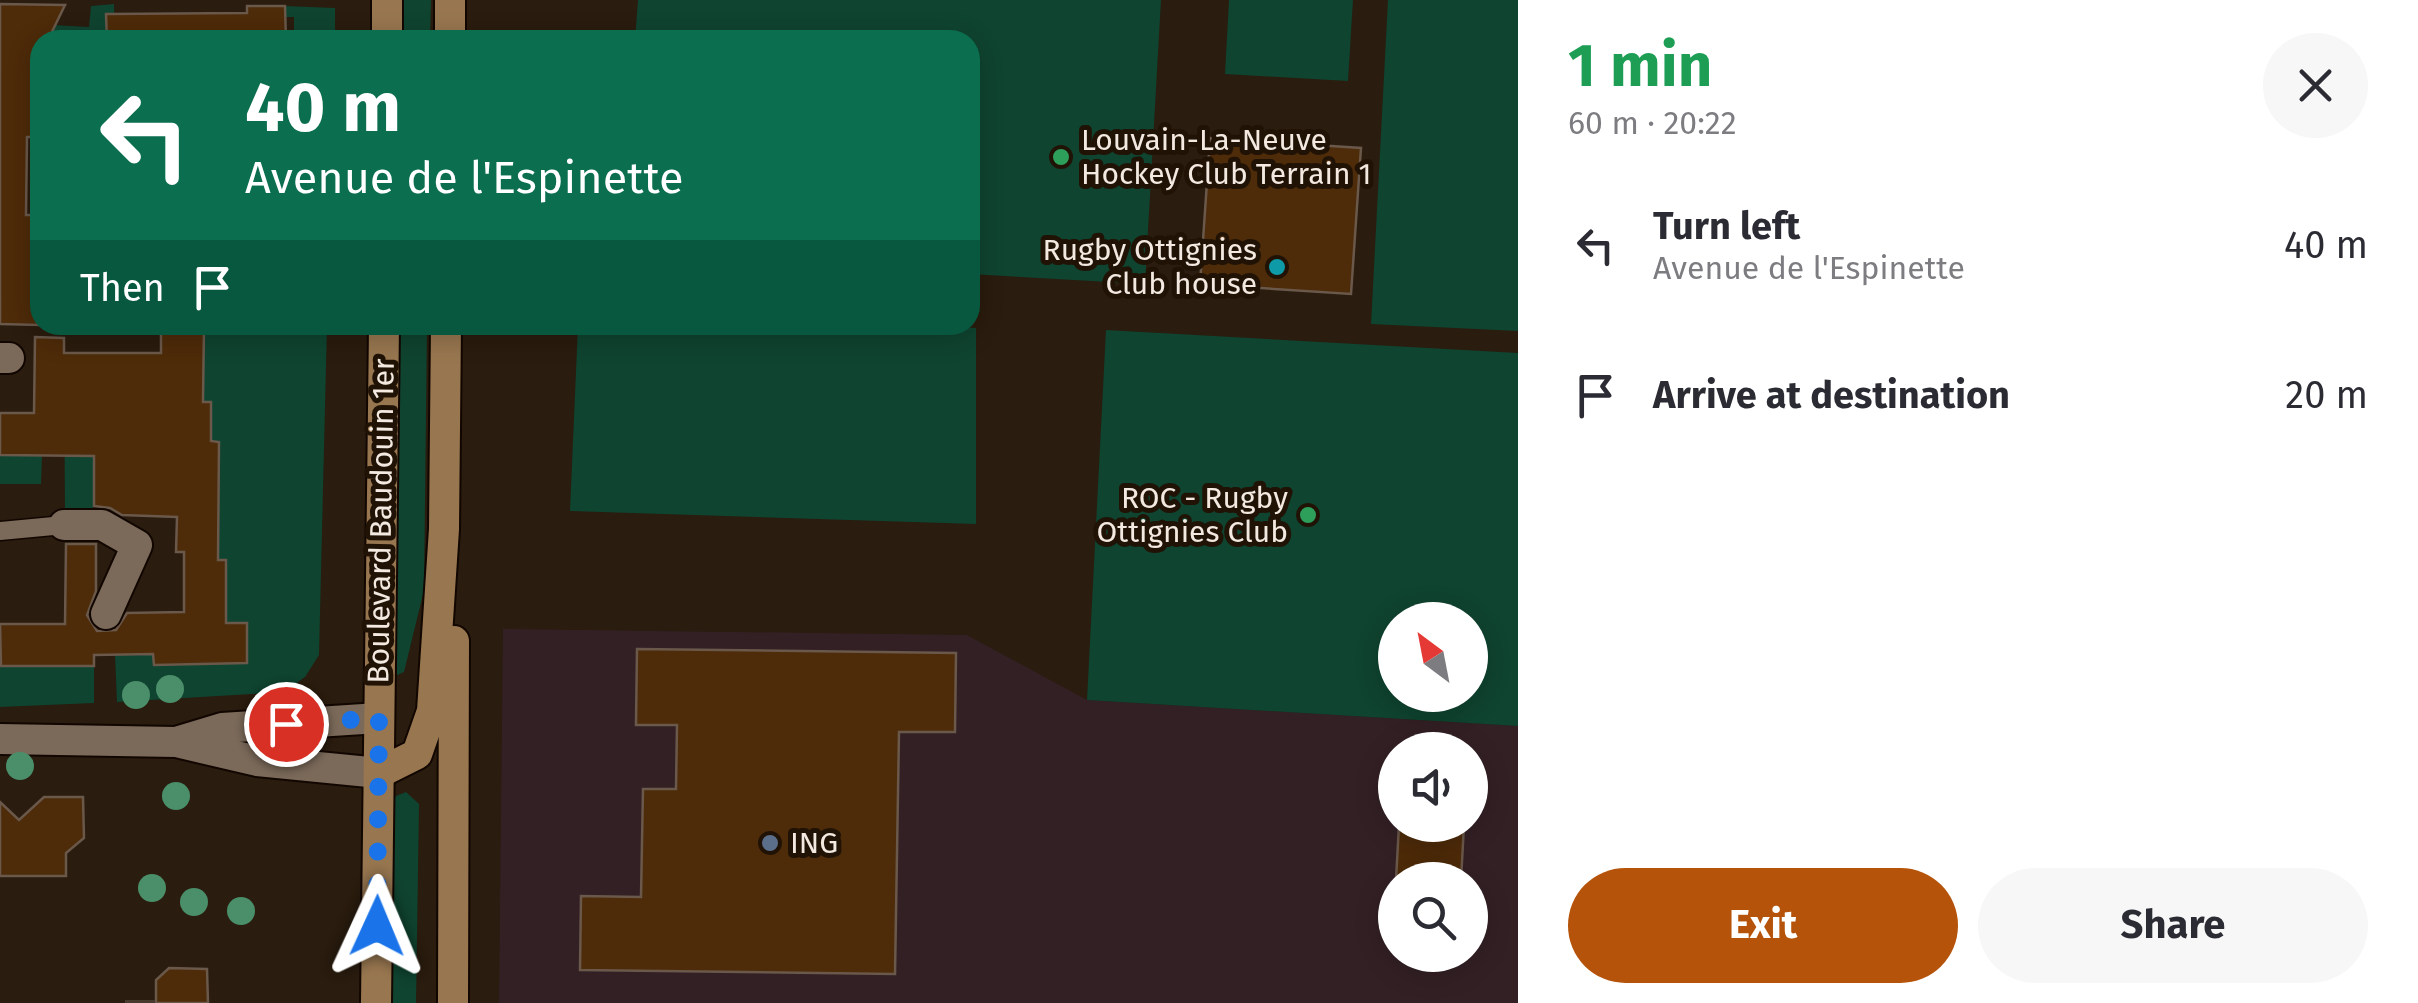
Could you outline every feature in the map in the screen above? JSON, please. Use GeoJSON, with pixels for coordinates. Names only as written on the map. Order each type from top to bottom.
{"type":"FeatureCollection","features":[{"type":"Feature","properties":{"kind":"main road"},"geometry":{"type":"LineString","coordinates":[[387,0],[387,30]]}},
{"type":"Feature","properties":{"kind":"main road"},"geometry":{"type":"LineString","coordinates":[[450,0],[450,30]]}},
{"type":"Feature","properties":{"kind":"main road","name":"Boulevard Baudouin 1er"},"geometry":{"type":"LineString","coordinates":[[376,1003],[384,335]]}},
{"type":"Feature","properties":{"kind":"main road","name":"Boulevard Baudouin 1er"},"geometry":{"type":"LineString","coordinates":[[422,741],[432,711],[437,589],[444,529],[446,335]]}},
{"type":"Feature","properties":{"kind":"main road","name":"Boulevard Baudouin 1er"},"geometry":{"type":"LineString","coordinates":[[444,529],[454,574],[453,1003]]}},
{"type":"Feature","properties":{"kind":"main road","name":"Boulevard Baudouin 1er"},"geometry":{"type":"LineString","coordinates":[[379,718],[417,734],[430,754],[436,790],[434,1003]]}},
{"type":"Feature","properties":{"kind":"main road"},"geometry":{"type":"LineString","coordinates":[[379,773],[418,754],[422,741]]}},
{"type":"Feature","properties":{"kind":"street"},"geometry":{"type":"LineString","coordinates":[[64,524],[102,525],[146,533],[106,614]]}},
{"type":"Feature","properties":{"kind":"street"},"geometry":{"type":"LineString","coordinates":[[176,742],[222,728],[379,718]]}},
{"type":"Feature","properties":{"kind":"street"},"geometry":{"type":"LineString","coordinates":[[0,739],[176,742],[257,761],[379,773]]}},
{"type":"Feature","properties":{"kind":"lane"},"geometry":{"type":"LineString","coordinates":[[0,531],[64,524]]}},
{"type":"Feature","properties":{"kind":"shaded area"},"geometry":{"type":"Polygon","coordinates":[[[503,629],[967,635],[1087,700],[1518,726],[1518,1003],[499,1003],[503,629]]]}},
{"type":"Feature","properties":{"kind":"green space"},"geometry":{"type":"Polygon","coordinates":[[[399,0],[431,0],[430,30],[398,30],[399,0]]]}},
{"type":"Feature","properties":{"kind":"green space","name":"Louvain-La-Neuve Hockey Club Terrain 1"},"geometry":{"type":"Polygon","coordinates":[[[638,0],[1161,0],[1145,284],[980,275],[980,30],[636,30],[638,0]]]}},
{"type":"Feature","properties":{"kind":"green space"},"geometry":{"type":"Polygon","coordinates":[[[1229,0],[1353,0],[1348,81],[1225,74],[1229,0]]]}},
{"type":"Feature","properties":{"kind":"green space"},"geometry":{"type":"Polygon","coordinates":[[[1388,0],[1518,0],[1518,331],[1371,324],[1388,0]]]}},
{"type":"Feature","properties":{"kind":"green space"},"geometry":{"type":"Polygon","coordinates":[[[114,4],[115,30],[51,30],[52,25],[89,27],[91,6],[114,4]]]}},
{"type":"Feature","properties":{"kind":"green space"},"geometry":{"type":"Polygon","coordinates":[[[285,6],[335,8],[335,30],[294,30],[294,17],[285,17],[285,6]]]}},
{"type":"Feature","properties":{"kind":"green space","name":"ROC - Rugby Ottignies Club"},"geometry":{"type":"Polygon","coordinates":[[[1106,330],[1518,353],[1518,726],[1087,700],[1106,330]]]}},
{"type":"Feature","properties":{"kind":"green space"},"geometry":{"type":"Polygon","coordinates":[[[204,335],[327,335],[319,655],[305,677],[284,692],[117,702],[115,655],[153,654],[154,665],[247,663],[247,623],[226,623],[226,561],[218,560],[219,442],[211,441],[211,402],[203,402],[204,335]]]}},
{"type":"Feature","properties":{"kind":"green space"},"geometry":{"type":"Polygon","coordinates":[[[394,335],[427,335],[424,590],[404,672],[395,676],[394,335]]]}},
{"type":"Feature","properties":{"kind":"green space"},"geometry":{"type":"Polygon","coordinates":[[[578,335],[976,335],[976,524],[570,511],[578,335]]]}},
{"type":"Feature","properties":{"kind":"green space"},"geometry":{"type":"Polygon","coordinates":[[[64,352],[94,353],[93,514],[65,513],[64,352]]]}},
{"type":"Feature","properties":{"kind":"green space"},"geometry":{"type":"Polygon","coordinates":[[[0,455],[42,455],[41,484],[0,484],[0,455]]]}},
{"type":"Feature","properties":{"kind":"green space"},"geometry":{"type":"Polygon","coordinates":[[[0,656],[1,666],[94,666],[94,703],[0,707],[0,656]]]}},
{"type":"Feature","properties":{"kind":"green space"},"geometry":{"type":"Polygon","coordinates":[[[406,792],[419,804],[416,1003],[388,1003],[389,804],[406,792]]]}},
{"type":"Feature","properties":{"kind":"building"},"geometry":{"type":"Polygon","coordinates":[[[0,4],[65,5],[53,30],[30,30],[26,215],[30,215],[30,325],[0,324],[0,4]]]}},
{"type":"Feature","properties":{"kind":"building"},"geometry":{"type":"Polygon","coordinates":[[[247,6],[285,6],[286,30],[107,30],[106,14],[247,13],[247,6]]]}},
{"type":"Feature","properties":{"kind":"building"},"geometry":{"type":"Polygon","coordinates":[[[1210,138],[1361,148],[1351,294],[1200,284],[1210,138]]]}},
{"type":"Feature","properties":{"kind":"building"},"geometry":{"type":"Polygon","coordinates":[[[161,335],[204,335],[203,402],[211,402],[211,441],[219,442],[218,560],[226,560],[226,623],[247,623],[247,663],[154,665],[153,654],[94,655],[94,666],[1,666],[0,624],[65,624],[66,544],[96,544],[96,591],[87,615],[97,631],[116,630],[127,613],[184,612],[184,552],[176,552],[177,517],[122,515],[94,506],[94,456],[0,455],[0,413],[34,413],[35,337],[64,338],[64,353],[161,353],[161,335]]]}},
{"type":"Feature","properties":{"kind":"building","name":"ING"},"geometry":{"type":"Polygon","coordinates":[[[637,649],[956,653],[955,732],[899,732],[895,974],[580,970],[581,896],[641,897],[643,789],[676,789],[677,725],[636,725],[637,649]]]}},
{"type":"Feature","properties":{"kind":"building"},"geometry":{"type":"Polygon","coordinates":[[[44,797],[83,797],[84,838],[66,853],[66,876],[0,876],[0,802],[19,820],[44,797]]]}},
{"type":"Feature","properties":{"kind":"building"},"geometry":{"type":"Polygon","coordinates":[[[1398,842],[1463,842],[1462,862],[1397,862],[1398,842]]]}},
{"type":"Feature","properties":{"kind":"building"},"geometry":{"type":"Polygon","coordinates":[[[169,968],[207,969],[208,1003],[156,1003],[156,980],[169,968]]]}},
{"type":"Feature","properties":{"kind":"place","name":"Louvain-La-Neuve Hockey Club Terrain 1"},"geometry":{"type":"Point","coordinates":[1061,157]}},
{"type":"Feature","properties":{"kind":"place","name":"Rugby Ottignies Club house"},"geometry":{"type":"Point","coordinates":[1277,267]}},
{"type":"Feature","properties":{"kind":"place","name":"ROC - Rugby Ottignies Club"},"geometry":{"type":"Point","coordinates":[1308,515]}},
{"type":"Feature","properties":{"kind":"place","name":"ING"},"geometry":{"type":"Point","coordinates":[770,843]}},
{"type":"Feature","properties":{"kind":"route"},"geometry":{"type":"LineString","coordinates":[[286,724],[379,718],[377,926]]}}]}
